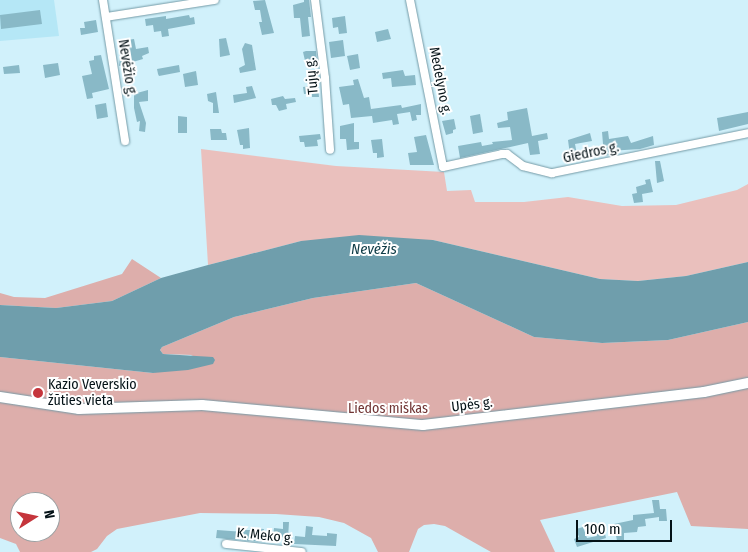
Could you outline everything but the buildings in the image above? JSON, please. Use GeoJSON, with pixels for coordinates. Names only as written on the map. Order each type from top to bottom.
{"type":"FeatureCollection","features":[{"type":"Feature","properties":{"kind":"main road","name":"Upės g."},"geometry":{"type":"LineString","coordinates":[[0,396],[79,409],[202,405],[423,425],[704,392],[748,383]]}},
{"type":"Feature","properties":{"kind":"street","name":"Nevėžio g."},"geometry":{"type":"LineString","coordinates":[[103,0],[125,141]]}},
{"type":"Feature","properties":{"kind":"street"},"geometry":{"type":"LineString","coordinates":[[106,18],[215,0]]}},
{"type":"Feature","properties":{"kind":"street","name":"Tujų g."},"geometry":{"type":"LineString","coordinates":[[315,0],[326,78],[330,150]]}},
{"type":"Feature","properties":{"kind":"street","name":"Medelyno g."},"geometry":{"type":"LineString","coordinates":[[410,0],[443,167]]}},
{"type":"Feature","properties":{"kind":"street","name":"Giedros g."},"geometry":{"type":"LineString","coordinates":[[443,167],[507,154],[518,163],[539,172],[559,172],[748,133]]}},
{"type":"Feature","properties":{"kind":"street","name":"K. Meko g."},"geometry":{"type":"LineString","coordinates":[[226,544],[302,552]]}},
{"type":"Feature","properties":{"kind":"shaded area"},"geometry":{"type":"Polygon","coordinates":[[[0,0],[54,0],[59,36],[0,41],[0,0]]]}},
{"type":"Feature","properties":{"kind":"shaded area"},"geometry":{"type":"Polygon","coordinates":[[[201,149],[336,166],[444,172],[447,191],[471,190],[475,202],[524,202],[568,197],[622,206],[676,205],[737,190],[748,184],[748,262],[686,276],[638,281],[600,279],[433,240],[301,241],[208,265],[201,149]]]}},
{"type":"Feature","properties":{"kind":"green space"},"geometry":{"type":"Polygon","coordinates":[[[132,259],[161,278],[112,301],[56,308],[0,305],[0,293],[14,297],[45,298],[122,274],[132,259]]]}},
{"type":"Feature","properties":{"kind":"green space","name":"Liedos miškas"},"geometry":{"type":"Polygon","coordinates":[[[416,283],[534,337],[602,343],[668,340],[748,322],[748,529],[691,526],[677,492],[540,520],[555,552],[491,552],[445,526],[434,524],[424,525],[418,529],[409,552],[378,552],[371,538],[344,523],[319,517],[276,514],[200,513],[117,529],[107,536],[97,549],[91,552],[20,552],[16,544],[11,542],[60,542],[60,492],[10,492],[10,542],[0,538],[0,357],[153,373],[193,355],[163,354],[160,350],[162,347],[234,317],[313,298],[416,283]]]}},
{"type":"Feature","properties":{"kind":"water","name":"Nevėžis"},"geometry":{"type":"Polygon","coordinates":[[[359,235],[433,240],[600,279],[638,281],[686,276],[748,262],[748,322],[668,340],[602,343],[534,337],[416,283],[313,298],[234,317],[162,347],[160,350],[163,354],[213,357],[215,360],[213,364],[188,370],[153,373],[0,357],[0,305],[56,308],[112,301],[161,278],[208,265],[301,241],[359,235]]]}},
{"type":"Feature","properties":{"kind":"place","name":"Kazio Veverskio žūties vieta"},"geometry":{"type":"Point","coordinates":[38,393]}}]}
